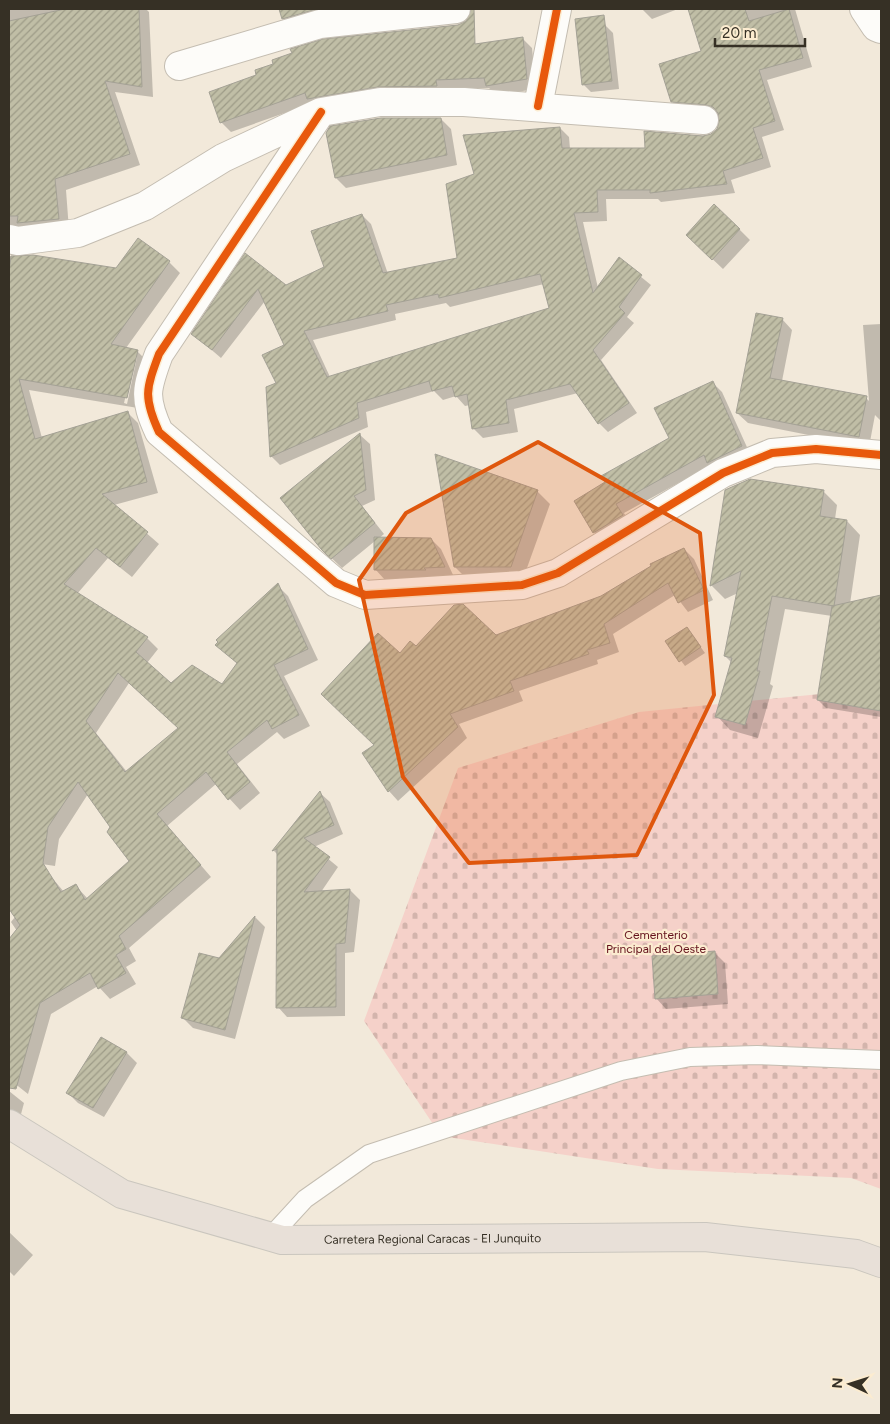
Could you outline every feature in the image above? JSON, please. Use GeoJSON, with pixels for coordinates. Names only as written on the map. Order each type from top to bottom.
{"type":"FeatureCollection","features":[{"type":"Feature","properties":{"kind":"main road","name":"Carretera Regional Caracas - El Junquito"},"geometry":{"type":"LineString","coordinates":[[9,1124],[122,1194],[282,1240],[705,1237],[856,1254],[881,1263]]}},
{"type":"Feature","properties":{"kind":"street"},"geometry":{"type":"LineString","coordinates":[[179,66],[320,24],[456,9]]}},
{"type":"Feature","properties":{"kind":"street"},"geometry":{"type":"LineString","coordinates":[[538,106],[557,9]]}},
{"type":"Feature","properties":{"kind":"street"},"geometry":{"type":"LineString","coordinates":[[864,9],[876,27],[881,29]]}},
{"type":"Feature","properties":{"kind":"street"},"geometry":{"type":"LineString","coordinates":[[9,238],[18,241],[78,233],[144,206],[223,158],[321,112],[380,102],[464,102],[538,106],[704,120]]}},
{"type":"Feature","properties":{"kind":"street"},"geometry":{"type":"LineString","coordinates":[[321,112],[159,354],[148,384],[148,407],[159,432],[336,583],[365,595],[522,585],[558,573],[723,473],[772,452],[816,449],[881,455]]}},
{"type":"Feature","properties":{"kind":"lane"},"geometry":{"type":"LineString","coordinates":[[271,1236],[305,1199],[369,1154],[621,1071],[690,1057],[757,1055],[881,1060]]}},
{"type":"Feature","properties":{"kind":"highlighted area"},"geometry":{"type":"Polygon","coordinates":[[[538,442],[700,533],[714,695],[637,855],[469,863],[403,777],[359,580],[406,513],[538,442]]]}},
{"type":"Feature","properties":{"kind":"green space","name":"Cementerio Principal del Oeste"},"geometry":{"type":"Polygon","coordinates":[[[881,688],[881,1189],[851,1178],[658,1169],[441,1136],[364,1021],[458,768],[639,712],[881,688]]]}},
{"type":"Feature","properties":{"kind":"building"},"geometry":{"type":"Polygon","coordinates":[[[65,9],[139,9],[142,87],[105,81],[130,154],[55,179],[59,219],[17,223],[18,216],[9,216],[9,21],[65,9]]]}},
{"type":"Feature","properties":{"kind":"building"},"geometry":{"type":"Polygon","coordinates":[[[279,9],[317,9],[282,19],[279,9]]]}},
{"type":"Feature","properties":{"kind":"building"},"geometry":{"type":"Polygon","coordinates":[[[471,9],[474,9],[475,44],[523,37],[527,79],[486,86],[484,78],[436,80],[437,86],[378,87],[307,99],[305,93],[220,123],[209,92],[256,75],[255,70],[273,64],[272,60],[292,53],[290,49],[323,39],[458,25],[466,21],[471,9]]]}},
{"type":"Feature","properties":{"kind":"building"},"geometry":{"type":"Polygon","coordinates":[[[688,9],[745,9],[749,21],[789,9],[803,58],[759,70],[775,121],[753,128],[763,158],[723,171],[727,184],[650,193],[650,190],[597,190],[598,212],[574,213],[593,293],[619,257],[642,275],[619,307],[625,313],[593,350],[629,403],[598,424],[570,384],[506,400],[509,423],[472,429],[467,394],[455,397],[452,386],[432,391],[429,381],[357,403],[359,418],[270,457],[266,387],[276,383],[262,355],[284,345],[258,289],[212,350],[191,334],[245,253],[286,285],[324,267],[311,231],[362,214],[383,273],[457,258],[446,184],[474,174],[463,135],[560,127],[562,148],[645,148],[644,131],[703,136],[711,134],[717,129],[719,122],[718,113],[713,107],[706,105],[671,102],[659,64],[701,51],[688,9]],[[540,274],[439,298],[438,294],[386,305],[388,311],[304,331],[327,377],[549,308],[540,274]]]}},
{"type":"Feature","properties":{"kind":"building"},"geometry":{"type":"Polygon","coordinates":[[[604,15],[612,81],[582,85],[575,19],[604,15]]]}},
{"type":"Feature","properties":{"kind":"building"},"geometry":{"type":"Polygon","coordinates":[[[381,118],[441,118],[447,155],[335,178],[326,133],[330,126],[381,118]]]}},
{"type":"Feature","properties":{"kind":"building"},"geometry":{"type":"Polygon","coordinates":[[[714,204],[740,229],[712,260],[686,235],[714,204]]]}},
{"type":"Feature","properties":{"kind":"building"},"geometry":{"type":"Polygon","coordinates":[[[138,238],[170,261],[111,344],[138,350],[127,398],[19,379],[35,439],[128,411],[147,482],[102,494],[148,532],[120,567],[96,548],[64,584],[148,637],[136,652],[171,683],[192,665],[222,684],[237,663],[215,645],[218,642],[216,640],[278,583],[308,649],[274,665],[299,715],[272,729],[267,720],[227,752],[250,782],[228,800],[206,772],[157,814],[201,865],[119,936],[126,949],[116,955],[126,973],[98,989],[90,973],[40,1003],[16,1089],[9,1088],[9,939],[20,925],[9,909],[9,271],[11,256],[33,255],[116,268],[138,238]],[[118,673],[86,721],[125,772],[178,728],[118,673]],[[78,782],[48,827],[43,863],[61,892],[76,884],[85,900],[129,861],[107,832],[110,827],[78,782]]]}},
{"type":"Feature","properties":{"kind":"building"},"geometry":{"type":"Polygon","coordinates":[[[756,313],[783,318],[770,378],[867,396],[859,437],[736,413],[756,313]]]}},
{"type":"Feature","properties":{"kind":"building"},"geometry":{"type":"Polygon","coordinates":[[[713,381],[742,446],[707,463],[704,455],[616,504],[623,515],[593,533],[574,501],[605,482],[601,476],[669,438],[654,408],[713,381]]]}},
{"type":"Feature","properties":{"kind":"building"},"geometry":{"type":"Polygon","coordinates":[[[360,433],[366,490],[354,496],[375,523],[331,559],[280,498],[360,433]]]}},
{"type":"Feature","properties":{"kind":"building"},"geometry":{"type":"Polygon","coordinates":[[[435,454],[538,490],[511,567],[454,567],[435,454]]]}},
{"type":"Feature","properties":{"kind":"building"},"geometry":{"type":"Polygon","coordinates":[[[750,479],[824,490],[820,516],[847,520],[834,606],[772,596],[757,671],[760,671],[745,725],[715,717],[732,658],[724,656],[741,571],[710,586],[725,490],[750,479]]]}},
{"type":"Feature","properties":{"kind":"building"},"geometry":{"type":"Polygon","coordinates":[[[374,537],[431,538],[445,567],[424,568],[426,570],[374,570],[374,537]]]}},
{"type":"Feature","properties":{"kind":"building"},"geometry":{"type":"Polygon","coordinates":[[[684,548],[704,590],[678,603],[668,583],[604,624],[610,643],[587,650],[589,654],[510,681],[514,691],[450,714],[458,727],[388,792],[362,753],[374,745],[321,694],[378,633],[400,653],[410,641],[416,646],[454,605],[463,604],[496,635],[601,596],[651,566],[650,564],[684,548]]]}},
{"type":"Feature","properties":{"kind":"building"},"geometry":{"type":"Polygon","coordinates":[[[881,595],[881,711],[817,700],[832,606],[881,595]]]}},
{"type":"Feature","properties":{"kind":"building"},"geometry":{"type":"Polygon","coordinates":[[[687,627],[701,647],[679,662],[665,641],[687,627]]]}},
{"type":"Feature","properties":{"kind":"building"},"geometry":{"type":"Polygon","coordinates":[[[320,791],[334,825],[304,838],[330,857],[304,892],[350,889],[345,943],[336,944],[336,1007],[276,1008],[277,849],[272,851],[320,791]]]}},
{"type":"Feature","properties":{"kind":"building"},"geometry":{"type":"Polygon","coordinates":[[[255,916],[225,1030],[181,1018],[199,953],[219,958],[255,916]]]}},
{"type":"Feature","properties":{"kind":"building"},"geometry":{"type":"Polygon","coordinates":[[[715,951],[718,994],[655,999],[652,956],[715,951]]]}},
{"type":"Feature","properties":{"kind":"building"},"geometry":{"type":"Polygon","coordinates":[[[101,1037],[127,1052],[93,1108],[66,1093],[101,1037]]]}},
{"type":"Feature","properties":{"kind":"cycle path"},"geometry":{"type":"LineString","coordinates":[[538,106],[557,9]]}},
{"type":"Feature","properties":{"kind":"cycle path"},"geometry":{"type":"LineString","coordinates":[[321,112],[159,354],[151,376],[148,393],[150,410],[159,432],[336,583],[365,595],[522,585],[558,573],[723,473],[772,453],[816,449],[881,455]]}}]}
